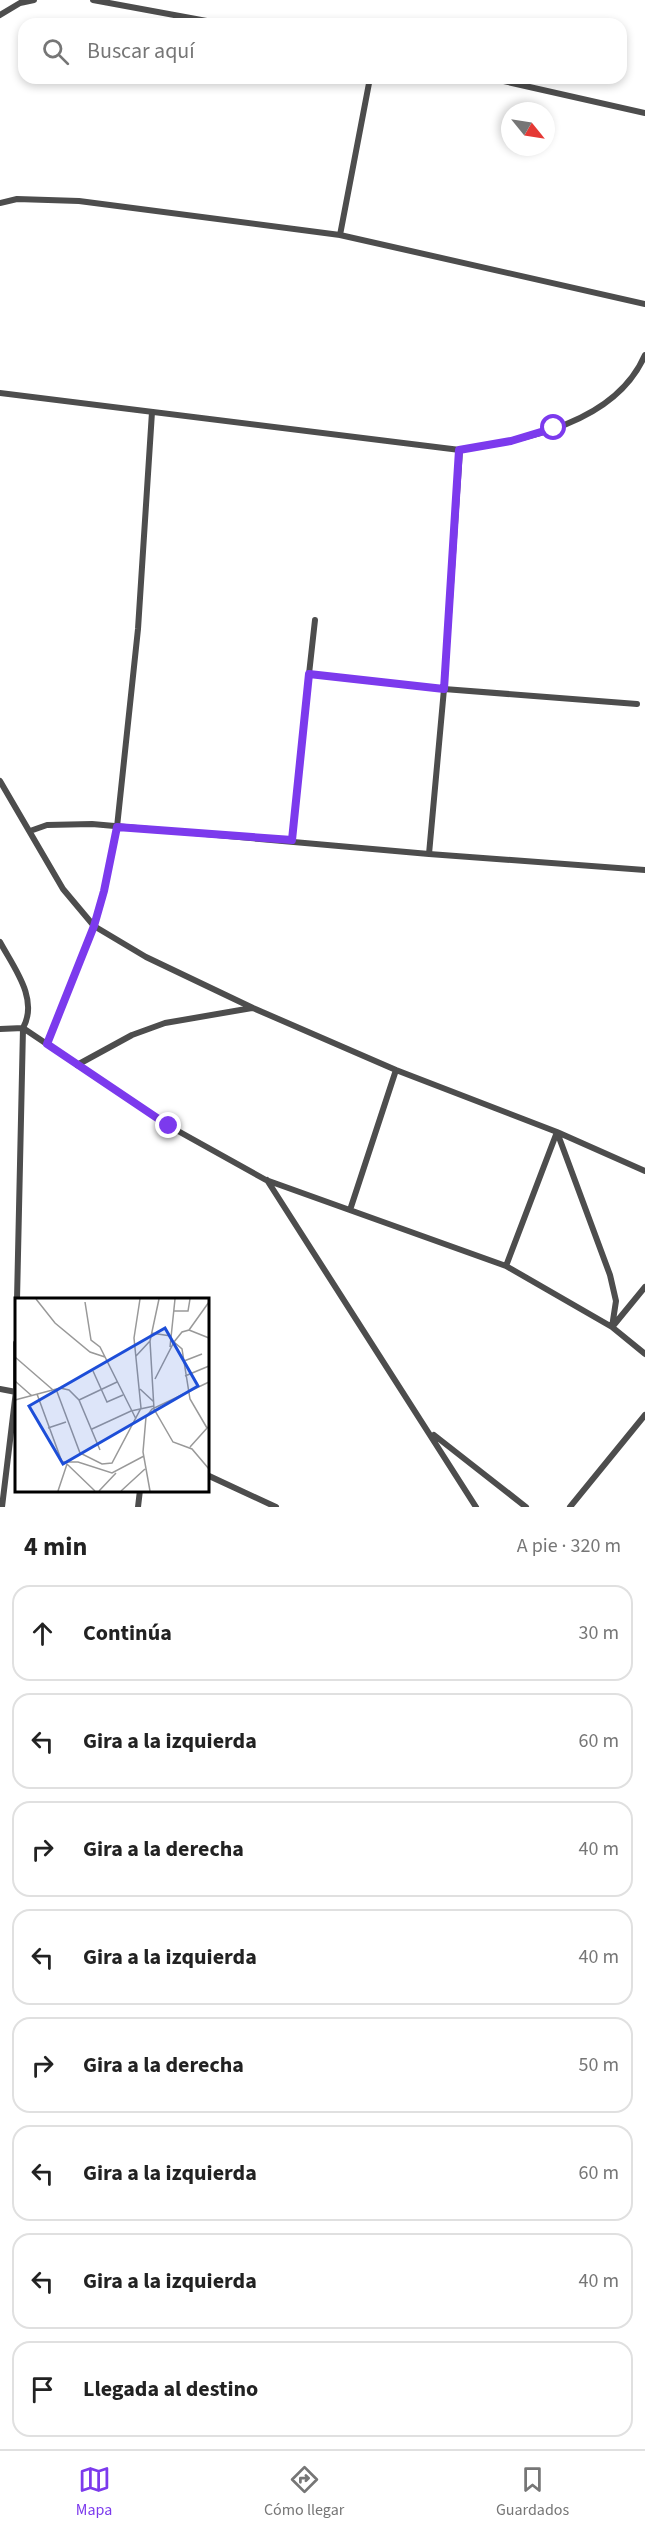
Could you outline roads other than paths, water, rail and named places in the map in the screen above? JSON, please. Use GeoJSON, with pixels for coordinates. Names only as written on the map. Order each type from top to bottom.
{"type":"FeatureCollection","features":[{"type":"Feature","properties":{"kind":"street"},"geometry":{"type":"LineString","coordinates":[[0,15],[20,3],[34,0]]}},
{"type":"Feature","properties":{"kind":"street"},"geometry":{"type":"LineString","coordinates":[[93,0],[191,18]]}},
{"type":"Feature","properties":{"kind":"street"},"geometry":{"type":"LineString","coordinates":[[340,235],[369,84]]}},
{"type":"Feature","properties":{"kind":"street"},"geometry":{"type":"LineString","coordinates":[[517,84],[645,113]]}},
{"type":"Feature","properties":{"kind":"street"},"geometry":{"type":"LineString","coordinates":[[0,203],[16,199],[79,201],[340,235],[645,304]]}},
{"type":"Feature","properties":{"kind":"street"},"geometry":{"type":"LineString","coordinates":[[0,393],[459,450],[511,441],[589,414],[607,403],[622,389],[639,368],[645,355]]}},
{"type":"Feature","properties":{"kind":"street"},"geometry":{"type":"LineString","coordinates":[[47,1044],[94,926],[104,891],[117,827],[138,629],[152,412]]}},
{"type":"Feature","properties":{"kind":"street"},"geometry":{"type":"LineString","coordinates":[[429,854],[444,689],[459,450]]}},
{"type":"Feature","properties":{"kind":"street"},"geometry":{"type":"LineString","coordinates":[[292,840],[315,620]]}},
{"type":"Feature","properties":{"kind":"street"},"geometry":{"type":"LineString","coordinates":[[309,674],[444,689],[637,704]]}},
{"type":"Feature","properties":{"kind":"street"},"geometry":{"type":"LineString","coordinates":[[0,781],[63,889],[94,926],[146,957],[253,1008],[396,1070],[557,1132],[645,1171]]}},
{"type":"Feature","properties":{"kind":"street"},"geometry":{"type":"LineString","coordinates":[[30,831],[47,825],[66,824],[117,827],[645,870]]}},
{"type":"Feature","properties":{"kind":"street"},"geometry":{"type":"LineString","coordinates":[[0,942],[25,989],[29,1011],[23,1028],[17,1298]]}},
{"type":"Feature","properties":{"kind":"street"},"geometry":{"type":"LineString","coordinates":[[77,1065],[132,1035],[165,1023],[253,1008]]}},
{"type":"Feature","properties":{"kind":"street"},"geometry":{"type":"LineString","coordinates":[[0,1029],[23,1028],[169,1126],[266,1180],[506,1266],[612,1327],[645,1354]]}},
{"type":"Feature","properties":{"kind":"street"},"geometry":{"type":"LineString","coordinates":[[350,1210],[396,1070]]}},
{"type":"Feature","properties":{"kind":"street"},"geometry":{"type":"LineString","coordinates":[[506,1266],[557,1132]]}},
{"type":"Feature","properties":{"kind":"street"},"geometry":{"type":"LineString","coordinates":[[557,1132],[610,1275],[616,1301],[612,1327]]}},
{"type":"Feature","properties":{"kind":"street"},"geometry":{"type":"LineString","coordinates":[[266,1180],[430,1431],[476,1507]]}},
{"type":"Feature","properties":{"kind":"street"},"geometry":{"type":"LineString","coordinates":[[612,1327],[645,1287]]}},
{"type":"Feature","properties":{"kind":"street"},"geometry":{"type":"LineString","coordinates":[[0,1389],[15,1391]]}},
{"type":"Feature","properties":{"kind":"street"},"geometry":{"type":"LineString","coordinates":[[2,1507],[15,1399]]}},
{"type":"Feature","properties":{"kind":"street"},"geometry":{"type":"LineString","coordinates":[[570,1507],[645,1415]]}},
{"type":"Feature","properties":{"kind":"street"},"geometry":{"type":"LineString","coordinates":[[430,1431],[526,1507]]}},
{"type":"Feature","properties":{"kind":"street"},"geometry":{"type":"LineString","coordinates":[[208,1475],[276,1507]]}},
{"type":"Feature","properties":{"kind":"street"},"geometry":{"type":"LineString","coordinates":[[138,1507],[140,1492]]}}]}
